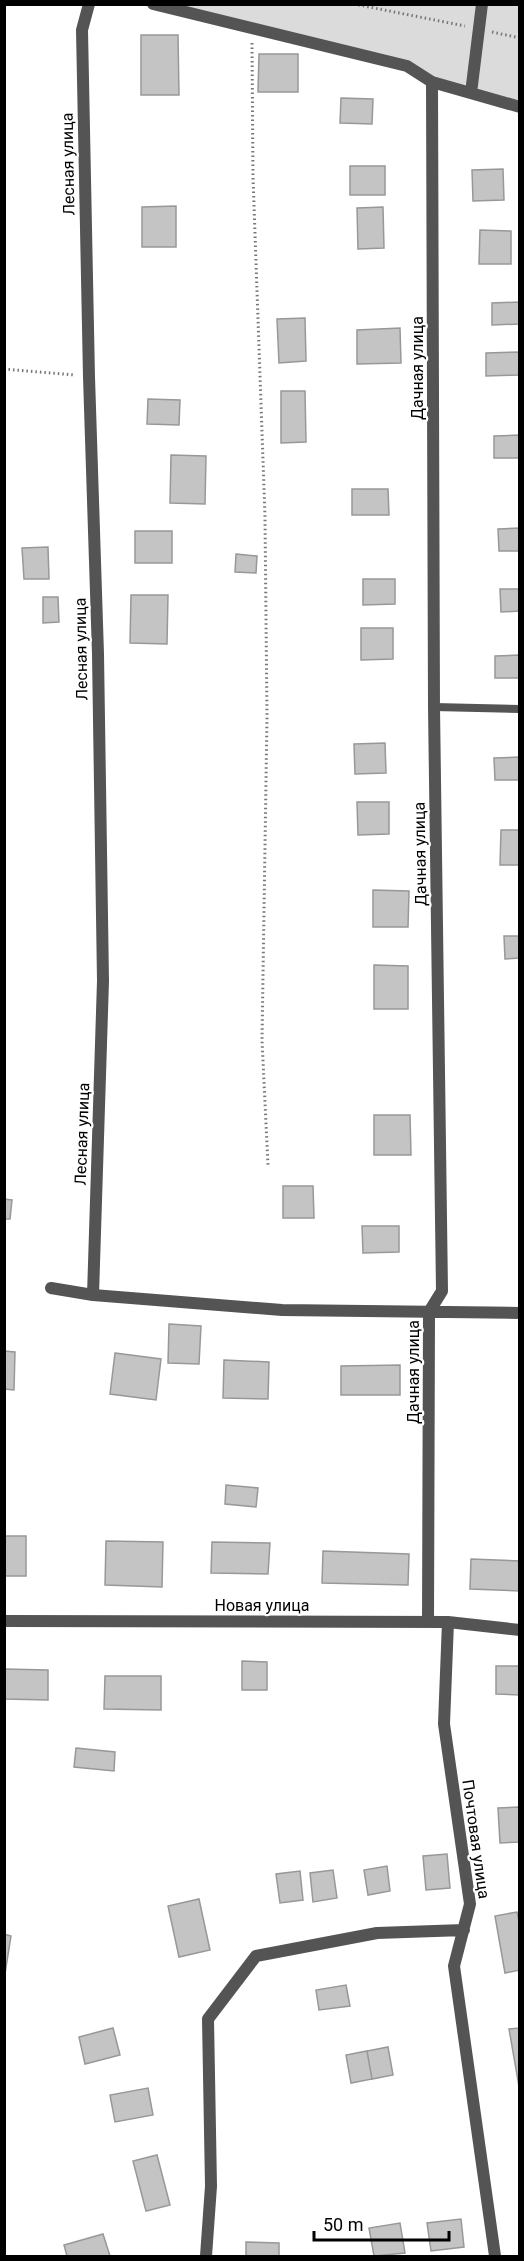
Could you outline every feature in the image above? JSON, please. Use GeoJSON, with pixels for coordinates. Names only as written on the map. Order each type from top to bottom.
{"type":"FeatureCollection","features":[{"type":"Feature","properties":{"kind":"street","name":"Лесная улица"},"geometry":{"type":"LineString","coordinates":[[89,4],[82,30],[89,377],[98,654],[103,981],[93,1295]]}},
{"type":"Feature","properties":{"kind":"street"},"geometry":{"type":"LineString","coordinates":[[153,4],[407,66],[432,82],[519,107]]}},
{"type":"Feature","properties":{"kind":"street"},"geometry":{"type":"LineString","coordinates":[[471,93],[482,4]]}},
{"type":"Feature","properties":{"kind":"street","name":"Дачная улица"},"geometry":{"type":"LineString","coordinates":[[428,1622],[429,1312],[441,1291],[434,707],[432,82]]}},
{"type":"Feature","properties":{"kind":"street"},"geometry":{"type":"LineString","coordinates":[[51,1288],[93,1295],[282,1310],[519,1314]]}},
{"type":"Feature","properties":{"kind":"street","name":"Новая улица"},"geometry":{"type":"LineString","coordinates":[[4,1621],[428,1622]]}},
{"type":"Feature","properties":{"kind":"street"},"geometry":{"type":"LineString","coordinates":[[428,1622],[519,1630]]}},
{"type":"Feature","properties":{"kind":"street","name":"Почтовая улица"},"geometry":{"type":"LineString","coordinates":[[448,1622],[444,1724],[470,1904],[454,1966],[495,2256]]}},
{"type":"Feature","properties":{"kind":"street"},"geometry":{"type":"LineString","coordinates":[[206,2256],[211,2186],[208,2019],[256,1956],[377,1933],[464,1930]]}},
{"type":"Feature","properties":{"kind":"lane"},"geometry":{"type":"LineString","coordinates":[[434,707],[519,709]]}},
{"type":"Feature","properties":{"kind":"path"},"geometry":{"type":"LineString","coordinates":[[354,4],[519,38]]}},
{"type":"Feature","properties":{"kind":"path"},"geometry":{"type":"LineString","coordinates":[[252,29],[253,177],[265,517],[267,717],[262,1040],[268,1166]]}},
{"type":"Feature","properties":{"kind":"path"},"geometry":{"type":"LineString","coordinates":[[4,369],[89,377]]}},
{"type":"Feature","properties":{"kind":"shaded area"},"geometry":{"type":"Polygon","coordinates":[[[166,5],[519,5],[519,107],[432,82],[407,66],[166,5]]]}},
{"type":"Feature","properties":{"kind":"building"},"geometry":{"type":"Polygon","coordinates":[[[141,35],[178,35],[179,95],[141,95],[141,35]]]}},
{"type":"Feature","properties":{"kind":"building"},"geometry":{"type":"Polygon","coordinates":[[[259,54],[298,54],[298,92],[258,92],[259,54]]]}},
{"type":"Feature","properties":{"kind":"building"},"geometry":{"type":"Polygon","coordinates":[[[341,98],[373,99],[372,124],[340,123],[341,98]]]}},
{"type":"Feature","properties":{"kind":"building"},"geometry":{"type":"Polygon","coordinates":[[[350,166],[385,166],[385,195],[350,195],[350,166]]]}},
{"type":"Feature","properties":{"kind":"building"},"geometry":{"type":"Polygon","coordinates":[[[503,169],[504,200],[473,201],[472,170],[503,169]]]}},
{"type":"Feature","properties":{"kind":"building"},"geometry":{"type":"Polygon","coordinates":[[[176,206],[176,247],[142,247],[142,207],[176,206]]]}},
{"type":"Feature","properties":{"kind":"building"},"geometry":{"type":"Polygon","coordinates":[[[383,207],[384,248],[358,249],[357,208],[383,207]]]}},
{"type":"Feature","properties":{"kind":"building"},"geometry":{"type":"Polygon","coordinates":[[[480,230],[511,231],[511,264],[479,264],[480,230]]]}},
{"type":"Feature","properties":{"kind":"building"},"geometry":{"type":"Polygon","coordinates":[[[520,302],[520,324],[492,325],[492,303],[520,302]]]}},
{"type":"Feature","properties":{"kind":"building"},"geometry":{"type":"Polygon","coordinates":[[[305,318],[306,361],[279,363],[277,319],[305,318]]]}},
{"type":"Feature","properties":{"kind":"building"},"geometry":{"type":"Polygon","coordinates":[[[400,328],[401,363],[357,364],[357,330],[400,328]]]}},
{"type":"Feature","properties":{"kind":"building"},"geometry":{"type":"Polygon","coordinates":[[[520,352],[520,375],[486,376],[486,353],[520,352]]]}},
{"type":"Feature","properties":{"kind":"building"},"geometry":{"type":"Polygon","coordinates":[[[281,391],[305,391],[306,442],[281,443],[281,391]]]}},
{"type":"Feature","properties":{"kind":"building"},"geometry":{"type":"Polygon","coordinates":[[[148,399],[180,400],[179,425],[147,424],[148,399]]]}},
{"type":"Feature","properties":{"kind":"building"},"geometry":{"type":"Polygon","coordinates":[[[520,435],[520,458],[494,458],[494,436],[520,435]]]}},
{"type":"Feature","properties":{"kind":"building"},"geometry":{"type":"Polygon","coordinates":[[[171,455],[206,456],[205,504],[170,503],[171,455]]]}},
{"type":"Feature","properties":{"kind":"building"},"geometry":{"type":"Polygon","coordinates":[[[352,489],[388,489],[389,515],[352,515],[352,489]]]}},
{"type":"Feature","properties":{"kind":"building"},"geometry":{"type":"Polygon","coordinates":[[[520,528],[520,551],[499,551],[498,529],[520,528]]]}},
{"type":"Feature","properties":{"kind":"building"},"geometry":{"type":"Polygon","coordinates":[[[135,531],[172,531],[172,563],[135,563],[135,531]]]}},
{"type":"Feature","properties":{"kind":"building"},"geometry":{"type":"Polygon","coordinates":[[[48,547],[49,579],[24,579],[22,548],[48,547]]]}},
{"type":"Feature","properties":{"kind":"building"},"geometry":{"type":"Polygon","coordinates":[[[236,554],[257,556],[256,573],[235,572],[236,554]]]}},
{"type":"Feature","properties":{"kind":"building"},"geometry":{"type":"Polygon","coordinates":[[[363,579],[395,579],[395,604],[363,605],[363,579]]]}},
{"type":"Feature","properties":{"kind":"building"},"geometry":{"type":"Polygon","coordinates":[[[500,589],[520,589],[520,611],[501,612],[500,589]]]}},
{"type":"Feature","properties":{"kind":"building"},"geometry":{"type":"Polygon","coordinates":[[[131,595],[168,595],[167,644],[130,643],[131,595]]]}},
{"type":"Feature","properties":{"kind":"building"},"geometry":{"type":"Polygon","coordinates":[[[43,597],[58,597],[59,622],[43,623],[43,597]]]}},
{"type":"Feature","properties":{"kind":"building"},"geometry":{"type":"Polygon","coordinates":[[[361,628],[393,628],[393,659],[361,660],[361,628]]]}},
{"type":"Feature","properties":{"kind":"building"},"geometry":{"type":"Polygon","coordinates":[[[520,655],[520,678],[495,678],[495,656],[520,655]]]}},
{"type":"Feature","properties":{"kind":"building"},"geometry":{"type":"Polygon","coordinates":[[[385,743],[386,773],[355,774],[354,744],[385,743]]]}},
{"type":"Feature","properties":{"kind":"building"},"geometry":{"type":"Polygon","coordinates":[[[520,757],[520,780],[495,780],[494,758],[520,757]]]}},
{"type":"Feature","properties":{"kind":"building"},"geometry":{"type":"Polygon","coordinates":[[[357,802],[389,802],[389,834],[358,835],[357,802]]]}},
{"type":"Feature","properties":{"kind":"building"},"geometry":{"type":"Polygon","coordinates":[[[501,830],[520,830],[520,865],[500,865],[501,830]]]}},
{"type":"Feature","properties":{"kind":"building"},"geometry":{"type":"Polygon","coordinates":[[[373,890],[409,891],[408,927],[373,927],[373,890]]]}},
{"type":"Feature","properties":{"kind":"building"},"geometry":{"type":"Polygon","coordinates":[[[504,936],[520,936],[520,958],[505,959],[504,936]]]}},
{"type":"Feature","properties":{"kind":"building"},"geometry":{"type":"Polygon","coordinates":[[[374,965],[408,966],[408,1009],[374,1009],[374,965]]]}},
{"type":"Feature","properties":{"kind":"building"},"geometry":{"type":"Polygon","coordinates":[[[374,1115],[410,1115],[411,1155],[374,1155],[374,1115]]]}},
{"type":"Feature","properties":{"kind":"building"},"geometry":{"type":"Polygon","coordinates":[[[283,1186],[313,1186],[314,1218],[283,1218],[283,1186]]]}},
{"type":"Feature","properties":{"kind":"building"},"geometry":{"type":"Polygon","coordinates":[[[4,1199],[12,1200],[10,1219],[4,1219],[4,1199]]]}},
{"type":"Feature","properties":{"kind":"building"},"geometry":{"type":"Polygon","coordinates":[[[362,1226],[399,1226],[399,1252],[363,1253],[362,1226]]]}},
{"type":"Feature","properties":{"kind":"building"},"geometry":{"type":"Polygon","coordinates":[[[169,1324],[201,1326],[199,1364],[168,1363],[169,1324]]]}},
{"type":"Feature","properties":{"kind":"building"},"geometry":{"type":"Polygon","coordinates":[[[4,1351],[15,1352],[14,1390],[4,1389],[4,1351]]]}},
{"type":"Feature","properties":{"kind":"building"},"geometry":{"type":"Polygon","coordinates":[[[115,1353],[161,1359],[156,1400],[110,1394],[115,1353]]]}},
{"type":"Feature","properties":{"kind":"building"},"geometry":{"type":"Polygon","coordinates":[[[224,1360],[269,1362],[268,1399],[223,1398],[224,1360]]]}},
{"type":"Feature","properties":{"kind":"building"},"geometry":{"type":"Polygon","coordinates":[[[400,1365],[400,1395],[341,1395],[341,1366],[400,1365]]]}},
{"type":"Feature","properties":{"kind":"building"},"geometry":{"type":"Polygon","coordinates":[[[226,1485],[258,1488],[256,1507],[225,1504],[226,1485]]]}},
{"type":"Feature","properties":{"kind":"building"},"geometry":{"type":"Polygon","coordinates":[[[4,1536],[26,1536],[26,1576],[4,1576],[4,1536]]]}},
{"type":"Feature","properties":{"kind":"building"},"geometry":{"type":"Polygon","coordinates":[[[106,1541],[163,1542],[162,1587],[105,1585],[106,1541]]]}},
{"type":"Feature","properties":{"kind":"building"},"geometry":{"type":"Polygon","coordinates":[[[212,1542],[270,1543],[268,1574],[211,1573],[212,1542]]]}},
{"type":"Feature","properties":{"kind":"building"},"geometry":{"type":"Polygon","coordinates":[[[323,1551],[409,1554],[408,1585],[322,1583],[323,1551]]]}},
{"type":"Feature","properties":{"kind":"building"},"geometry":{"type":"Polygon","coordinates":[[[471,1559],[520,1561],[520,1591],[470,1589],[471,1559]]]}},
{"type":"Feature","properties":{"kind":"building"},"geometry":{"type":"Polygon","coordinates":[[[242,1661],[267,1662],[267,1690],[242,1690],[242,1661]]]}},
{"type":"Feature","properties":{"kind":"building"},"geometry":{"type":"Polygon","coordinates":[[[496,1666],[520,1666],[520,1695],[496,1694],[496,1666]]]}},
{"type":"Feature","properties":{"kind":"building"},"geometry":{"type":"Polygon","coordinates":[[[4,1669],[48,1670],[48,1700],[4,1699],[4,1669]]]}},
{"type":"Feature","properties":{"kind":"building"},"geometry":{"type":"Polygon","coordinates":[[[105,1676],[161,1676],[161,1710],[104,1709],[105,1676]]]}},
{"type":"Feature","properties":{"kind":"building"},"geometry":{"type":"Polygon","coordinates":[[[76,1748],[115,1752],[114,1771],[74,1767],[76,1748]]]}},
{"type":"Feature","properties":{"kind":"building"},"geometry":{"type":"Polygon","coordinates":[[[520,1807],[520,1842],[500,1843],[498,1808],[520,1807]]]}},
{"type":"Feature","properties":{"kind":"building"},"geometry":{"type":"Polygon","coordinates":[[[447,1854],[450,1888],[426,1890],[423,1856],[447,1854]]]}},
{"type":"Feature","properties":{"kind":"building"},"geometry":{"type":"Polygon","coordinates":[[[387,1866],[390,1891],[368,1895],[364,1870],[387,1866]]]}},
{"type":"Feature","properties":{"kind":"building"},"geometry":{"type":"Polygon","coordinates":[[[333,1870],[337,1898],[313,1902],[310,1873],[333,1870]]]}},
{"type":"Feature","properties":{"kind":"building"},"geometry":{"type":"Polygon","coordinates":[[[300,1871],[303,1900],[280,1903],[276,1874],[300,1871]]]}},
{"type":"Feature","properties":{"kind":"building"},"geometry":{"type":"Polygon","coordinates":[[[199,1899],[210,1950],[179,1957],[168,1906],[199,1899]]]}},
{"type":"Feature","properties":{"kind":"building"},"geometry":{"type":"Polygon","coordinates":[[[517,1912],[520,1926],[520,1970],[505,1973],[495,1916],[517,1912]]]}},
{"type":"Feature","properties":{"kind":"building"},"geometry":{"type":"Polygon","coordinates":[[[4,1934],[11,1936],[4,1980],[4,1934]]]}},
{"type":"Feature","properties":{"kind":"building"},"geometry":{"type":"Polygon","coordinates":[[[346,1985],[350,2006],[319,2010],[316,1990],[346,1985]]]}},
{"type":"Feature","properties":{"kind":"building"},"geometry":{"type":"Polygon","coordinates":[[[113,2028],[120,2055],[85,2064],[79,2037],[113,2028]]]}},
{"type":"Feature","properties":{"kind":"building"},"geometry":{"type":"Polygon","coordinates":[[[520,2028],[520,2092],[509,2029],[520,2028]]]}},
{"type":"Feature","properties":{"kind":"building"},"geometry":{"type":"Polygon","coordinates":[[[388,2047],[393,2075],[372,2079],[367,2051],[388,2047]]]}},
{"type":"Feature","properties":{"kind":"building"},"geometry":{"type":"Polygon","coordinates":[[[367,2051],[372,2079],[351,2083],[346,2055],[367,2051]]]}},
{"type":"Feature","properties":{"kind":"building"},"geometry":{"type":"Polygon","coordinates":[[[148,2088],[153,2115],[115,2122],[110,2095],[148,2088]]]}},
{"type":"Feature","properties":{"kind":"building"},"geometry":{"type":"Polygon","coordinates":[[[157,2155],[170,2205],[146,2211],[133,2161],[157,2155]]]}},
{"type":"Feature","properties":{"kind":"building"},"geometry":{"type":"Polygon","coordinates":[[[461,2219],[464,2247],[431,2251],[427,2223],[461,2219]]]}},
{"type":"Feature","properties":{"kind":"building"},"geometry":{"type":"Polygon","coordinates":[[[400,2223],[405,2253],[374,2256],[369,2228],[400,2223]]]}},
{"type":"Feature","properties":{"kind":"building"},"geometry":{"type":"Polygon","coordinates":[[[103,2234],[110,2256],[67,2256],[64,2245],[103,2234]]]}},
{"type":"Feature","properties":{"kind":"building"},"geometry":{"type":"Polygon","coordinates":[[[246,2242],[279,2243],[279,2256],[246,2256],[246,2242]]]}}]}
